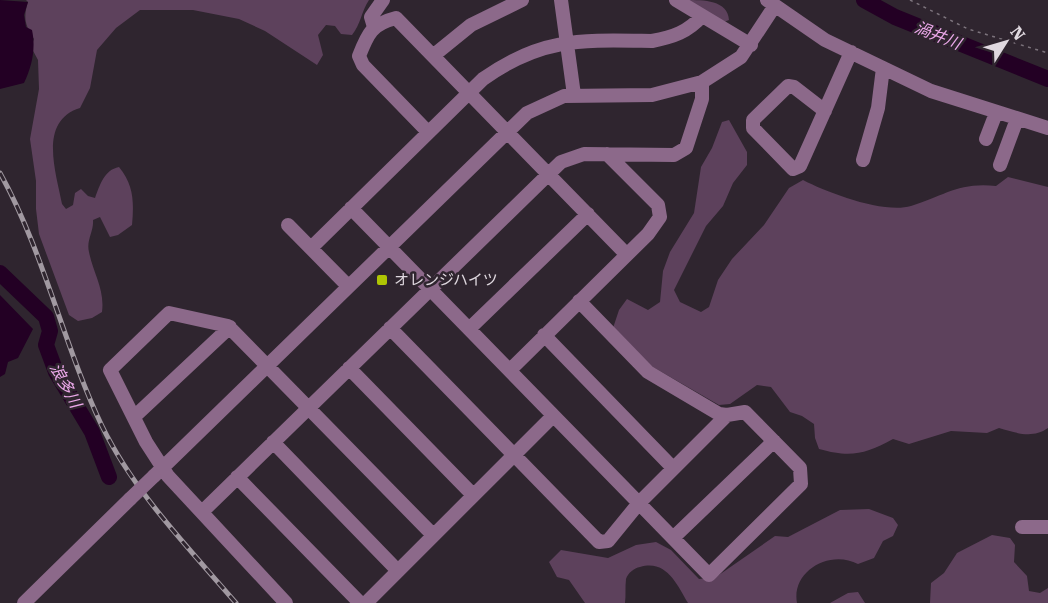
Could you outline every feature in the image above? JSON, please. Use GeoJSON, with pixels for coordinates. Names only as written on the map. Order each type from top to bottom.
{"type":"FeatureCollection","features":[{"type":"Feature","properties":{"kind":"street"},"geometry":{"type":"LineString","coordinates":[[374,27],[371,17],[383,0]]}},
{"type":"Feature","properties":{"kind":"street"},"geometry":{"type":"LineString","coordinates":[[434,55],[471,25],[522,0]]}},
{"type":"Feature","properties":{"kind":"street"},"geometry":{"type":"LineString","coordinates":[[561,0],[574,95]]}},
{"type":"Feature","properties":{"kind":"street"},"geometry":{"type":"LineString","coordinates":[[676,0],[751,45]]}},
{"type":"Feature","properties":{"kind":"street"},"geometry":{"type":"LineString","coordinates":[[24,603],[507,130],[527,113],[545,103],[574,95],[652,95],[702,82],[727,68],[751,45],[770,4],[825,40],[931,91],[1048,128]]}},
{"type":"Feature","properties":{"kind":"street"},"geometry":{"type":"LineString","coordinates":[[310,248],[483,79],[514,58],[538,48],[567,42],[659,40],[689,29],[702,16]]}},
{"type":"Feature","properties":{"kind":"street"},"geometry":{"type":"LineString","coordinates":[[428,132],[363,65],[359,56],[374,27],[381,22],[396,18],[626,254]]}},
{"type":"Feature","properties":{"kind":"street"},"geometry":{"type":"LineString","coordinates":[[825,111],[794,87],[788,86],[753,120],[753,128],[793,169],[800,166],[825,111],[851,52]]}},
{"type":"Feature","properties":{"kind":"street"},"geometry":{"type":"LineString","coordinates":[[863,160],[878,108],[883,68]]}},
{"type":"Feature","properties":{"kind":"street"},"geometry":{"type":"LineString","coordinates":[[202,512],[548,174],[571,157],[607,154],[674,155],[686,148],[702,99],[702,82]]}},
{"type":"Feature","properties":{"kind":"street"},"geometry":{"type":"LineString","coordinates":[[986,139],[996,113]]}},
{"type":"Feature","properties":{"kind":"street"},"geometry":{"type":"LineString","coordinates":[[1000,165],[1017,119]]}},
{"type":"Feature","properties":{"kind":"street"},"geometry":{"type":"LineString","coordinates":[[510,369],[648,234],[660,217],[661,211],[658,205],[607,154]]}},
{"type":"Feature","properties":{"kind":"street"},"geometry":{"type":"LineString","coordinates":[[351,208],[709,574],[801,484],[800,468],[746,412],[727,415],[708,408],[648,372],[579,301]]}},
{"type":"Feature","properties":{"kind":"street"},"geometry":{"type":"LineString","coordinates":[[469,329],[588,214]]}},
{"type":"Feature","properties":{"kind":"street"},"geometry":{"type":"LineString","coordinates":[[288,225],[348,286]]}},
{"type":"Feature","properties":{"kind":"street"},"geometry":{"type":"LineString","coordinates":[[286,603],[202,512],[158,472],[110,370],[169,313],[230,327],[433,535]]}},
{"type":"Feature","properties":{"kind":"street"},"geometry":{"type":"LineString","coordinates":[[134,417],[230,327]]}},
{"type":"Feature","properties":{"kind":"street"},"geometry":{"type":"LineString","coordinates":[[390,328],[599,542],[608,541],[639,503],[727,415]]}},
{"type":"Feature","properties":{"kind":"street"},"geometry":{"type":"LineString","coordinates":[[544,335],[673,468]]}},
{"type":"Feature","properties":{"kind":"street"},"geometry":{"type":"LineString","coordinates":[[349,368],[473,495]]}},
{"type":"Feature","properties":{"kind":"street"},"geometry":{"type":"LineString","coordinates":[[366,603],[553,416]]}},
{"type":"Feature","properties":{"kind":"street"},"geometry":{"type":"LineString","coordinates":[[673,538],[774,441]]}},
{"type":"Feature","properties":{"kind":"street"},"geometry":{"type":"LineString","coordinates":[[273,442],[398,571]]}},
{"type":"Feature","properties":{"kind":"street"},"geometry":{"type":"LineString","coordinates":[[237,477],[360,603]]}},
{"type":"Feature","properties":{"kind":"street"},"geometry":{"type":"LineString","coordinates":[[1022,527],[1048,527]]}},
{"type":"Feature","properties":{"kind":"path"},"geometry":{"type":"LineString","coordinates":[[910,0],[968,29],[1048,52]]}},
{"type":"Feature","properties":{"kind":"shaded area"},"geometry":{"type":"Polygon","coordinates":[[[0,0],[28,2],[24,15],[26,27],[32,30],[34,44],[31,64],[24,83],[0,89],[0,0]]]}},
{"type":"Feature","properties":{"kind":"shaded area"},"geometry":{"type":"Polygon","coordinates":[[[26,0],[369,0],[352,35],[341,34],[335,26],[326,25],[318,35],[323,55],[317,65],[265,31],[239,19],[193,10],[140,10],[116,28],[97,50],[90,88],[80,108],[67,115],[59,124],[54,136],[54,163],[62,204],[66,209],[73,205],[75,193],[81,189],[88,196],[95,198],[106,175],[119,167],[128,181],[132,194],[132,225],[118,235],[110,237],[100,217],[93,220],[88,248],[102,296],[102,312],[92,318],[78,321],[69,315],[39,234],[36,181],[30,139],[39,89],[38,60],[31,47],[34,39],[26,21],[28,2],[26,0]]]}},
{"type":"Feature","properties":{"kind":"shaded area"},"geometry":{"type":"Polygon","coordinates":[[[687,0],[714,2],[724,8],[729,20],[724,22],[687,0]]]}},
{"type":"Feature","properties":{"kind":"shaded area"},"geometry":{"type":"Polygon","coordinates":[[[729,120],[747,152],[747,165],[733,183],[723,206],[706,226],[674,290],[680,302],[701,312],[709,307],[718,280],[732,259],[764,225],[789,188],[803,180],[856,201],[900,208],[961,188],[996,186],[1008,177],[1048,187],[1048,428],[1030,434],[999,428],[987,433],[951,431],[909,444],[893,439],[858,453],[830,452],[819,449],[814,424],[790,412],[771,387],[757,385],[730,404],[719,405],[653,367],[613,328],[619,310],[627,299],[648,310],[660,302],[663,271],[670,252],[694,213],[701,167],[712,148],[722,122],[729,120]]]}},
{"type":"Feature","properties":{"kind":"shaded area"},"geometry":{"type":"Polygon","coordinates":[[[0,295],[33,329],[18,358],[8,362],[5,374],[0,377],[0,295]]]}},
{"type":"Feature","properties":{"kind":"shaded area"},"geometry":{"type":"Polygon","coordinates":[[[869,509],[893,518],[898,525],[893,536],[883,541],[874,558],[858,564],[836,559],[815,566],[800,581],[797,603],[688,603],[670,575],[664,570],[649,565],[636,568],[628,575],[625,603],[585,603],[569,580],[557,577],[549,562],[561,550],[608,558],[636,545],[656,542],[671,550],[699,579],[716,577],[775,536],[788,537],[840,510],[869,509]]]}},
{"type":"Feature","properties":{"kind":"shaded area"},"geometry":{"type":"Polygon","coordinates":[[[992,535],[1010,538],[1015,545],[1014,562],[1027,576],[1029,591],[1040,593],[1048,588],[1048,603],[930,603],[931,583],[944,573],[957,553],[992,535]]]}},
{"type":"Feature","properties":{"kind":"shaded area"},"geometry":{"type":"Polygon","coordinates":[[[858,592],[865,603],[830,603],[848,593],[858,592]]]}},
{"type":"Feature","properties":{"kind":"waterway","name":"渦井川"},"geometry":{"type":"LineString","coordinates":[[864,0],[895,17],[1048,79]]}},
{"type":"Feature","properties":{"kind":"waterway","name":"浪多川"},"geometry":{"type":"LineString","coordinates":[[0,273],[46,317],[50,331],[46,345],[56,372],[92,432],[109,477]]}},
{"type":"Feature","properties":{"kind":"railway"},"geometry":{"type":"LineString","coordinates":[[0,173],[29,234],[88,395],[115,450],[163,518],[236,603]]}},
{"type":"Feature","properties":{"kind":"place","name":"オレンジハイツ"},"geometry":{"type":"Point","coordinates":[382,280]}}]}
